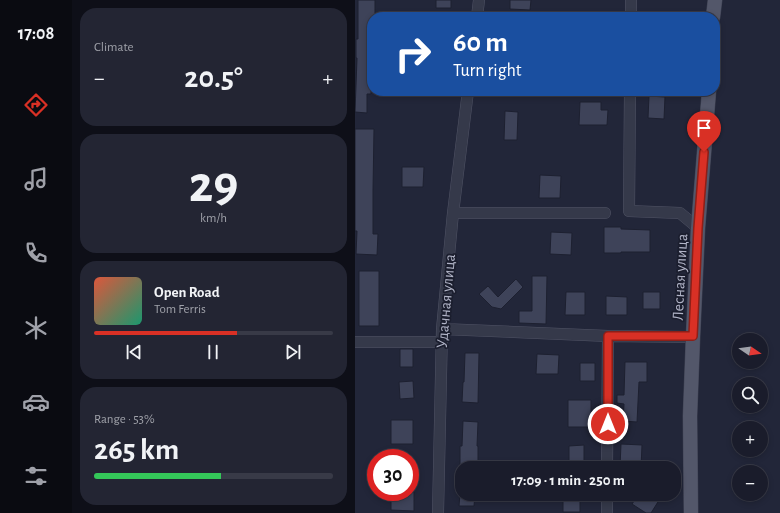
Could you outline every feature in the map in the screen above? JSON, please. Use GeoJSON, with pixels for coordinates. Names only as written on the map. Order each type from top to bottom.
{"type":"FeatureCollection","features":[{"type":"Feature","properties":{"kind":"main road"},"geometry":{"type":"LineString","coordinates":[[714,12],[715,0]]}},
{"type":"Feature","properties":{"kind":"main road","name":"Лесная улица"},"geometry":{"type":"LineString","coordinates":[[691,513],[690,416],[693,336],[698,228],[709,96]]}},
{"type":"Feature","properties":{"kind":"street"},"geometry":{"type":"LineString","coordinates":[[478,12],[479,0]]}},
{"type":"Feature","properties":{"kind":"street"},"geometry":{"type":"LineString","coordinates":[[631,0],[631,12]]}},
{"type":"Feature","properties":{"kind":"street","name":"Удачная улица"},"geometry":{"type":"LineString","coordinates":[[438,513],[441,342],[453,213],[467,96]]}},
{"type":"Feature","properties":{"kind":"street"},"geometry":{"type":"LineString","coordinates":[[630,96],[629,211],[680,213],[698,228]]}},
{"type":"Feature","properties":{"kind":"street"},"geometry":{"type":"LineString","coordinates":[[453,213],[605,213]]}},
{"type":"Feature","properties":{"kind":"street"},"geometry":{"type":"LineString","coordinates":[[442,329],[608,336],[693,336]]}},
{"type":"Feature","properties":{"kind":"street"},"geometry":{"type":"LineString","coordinates":[[607,461],[608,336]]}},
{"type":"Feature","properties":{"kind":"street"},"geometry":{"type":"LineString","coordinates":[[355,342],[441,342]]}},
{"type":"Feature","properties":{"kind":"street"},"geometry":{"type":"LineString","coordinates":[[607,501],[607,513]]}},
{"type":"Feature","properties":{"kind":"building"},"geometry":{"type":"Polygon","coordinates":[[[358,0],[375,0],[375,12],[367,12],[367,113],[355,112],[357,58],[356,39],[358,39],[358,0]]]}},
{"type":"Feature","properties":{"kind":"building"},"geometry":{"type":"Polygon","coordinates":[[[436,0],[451,0],[451,8],[436,8],[436,0]]]}},
{"type":"Feature","properties":{"kind":"building"},"geometry":{"type":"Polygon","coordinates":[[[510,0],[531,0],[530,10],[510,9],[510,0]]]}},
{"type":"Feature","properties":{"kind":"building"},"geometry":{"type":"Polygon","coordinates":[[[649,96],[665,97],[664,119],[648,118],[649,96]]]}},
{"type":"Feature","properties":{"kind":"building"},"geometry":{"type":"Polygon","coordinates":[[[580,102],[601,102],[601,110],[608,110],[607,125],[579,125],[580,102]]]}},
{"type":"Feature","properties":{"kind":"building"},"geometry":{"type":"Polygon","coordinates":[[[505,111],[518,112],[517,140],[504,140],[505,111]]]}},
{"type":"Feature","properties":{"kind":"building"},"geometry":{"type":"Polygon","coordinates":[[[355,129],[374,129],[373,234],[378,234],[377,255],[356,254],[355,129]]]}},
{"type":"Feature","properties":{"kind":"building"},"geometry":{"type":"Polygon","coordinates":[[[402,167],[424,167],[423,187],[402,187],[402,167]]]}},
{"type":"Feature","properties":{"kind":"building"},"geometry":{"type":"Polygon","coordinates":[[[540,175],[561,176],[560,198],[539,198],[540,175]]]}},
{"type":"Feature","properties":{"kind":"building"},"geometry":{"type":"Polygon","coordinates":[[[604,227],[650,230],[650,252],[604,253],[604,227]]]}},
{"type":"Feature","properties":{"kind":"building"},"geometry":{"type":"Polygon","coordinates":[[[551,232],[572,233],[571,255],[550,254],[551,232]]]}},
{"type":"Feature","properties":{"kind":"building"},"geometry":{"type":"Polygon","coordinates":[[[359,271],[379,271],[379,326],[359,326],[359,271]]]}},
{"type":"Feature","properties":{"kind":"building"},"geometry":{"type":"Polygon","coordinates":[[[532,276],[547,276],[546,324],[519,323],[519,311],[532,311],[532,276]]]}},
{"type":"Feature","properties":{"kind":"building"},"geometry":{"type":"Polygon","coordinates":[[[516,279],[523,287],[501,309],[492,307],[479,294],[488,286],[498,297],[516,279]]]}},
{"type":"Feature","properties":{"kind":"building"},"geometry":{"type":"Polygon","coordinates":[[[566,292],[585,292],[585,315],[565,315],[566,292]]]}},
{"type":"Feature","properties":{"kind":"building"},"geometry":{"type":"Polygon","coordinates":[[[643,292],[660,292],[660,309],[643,309],[643,292]]]}},
{"type":"Feature","properties":{"kind":"building"},"geometry":{"type":"Polygon","coordinates":[[[606,296],[627,297],[627,315],[606,315],[606,296]]]}},
{"type":"Feature","properties":{"kind":"building"},"geometry":{"type":"Polygon","coordinates":[[[400,349],[413,349],[413,367],[400,367],[400,349]]]}},
{"type":"Feature","properties":{"kind":"building"},"geometry":{"type":"Polygon","coordinates":[[[465,353],[479,353],[478,403],[462,402],[465,353]]]}},
{"type":"Feature","properties":{"kind":"building"},"geometry":{"type":"Polygon","coordinates":[[[537,354],[559,355],[558,374],[536,374],[537,354]]]}},
{"type":"Feature","properties":{"kind":"building"},"geometry":{"type":"Polygon","coordinates":[[[625,362],[647,362],[647,382],[639,382],[637,422],[623,421],[624,404],[617,403],[617,395],[624,395],[625,362]]]}},
{"type":"Feature","properties":{"kind":"building"},"geometry":{"type":"Polygon","coordinates":[[[580,363],[595,363],[595,381],[580,381],[580,363]]]}},
{"type":"Feature","properties":{"kind":"building"},"geometry":{"type":"Polygon","coordinates":[[[413,381],[414,398],[400,399],[399,382],[413,381]]]}},
{"type":"Feature","properties":{"kind":"building"},"geometry":{"type":"Polygon","coordinates":[[[568,400],[591,400],[591,427],[568,427],[568,400]]]}},
{"type":"Feature","properties":{"kind":"building"},"geometry":{"type":"Polygon","coordinates":[[[391,420],[413,420],[413,444],[391,444],[391,420]]]}},
{"type":"Feature","properties":{"kind":"building"},"geometry":{"type":"Polygon","coordinates":[[[463,421],[478,422],[478,461],[460,461],[460,446],[462,446],[463,421]]]}},
{"type":"Feature","properties":{"kind":"building"},"geometry":{"type":"Polygon","coordinates":[[[621,444],[642,445],[641,461],[620,461],[621,444]]]}},
{"type":"Feature","properties":{"kind":"building"},"geometry":{"type":"Polygon","coordinates":[[[584,445],[584,461],[569,461],[569,446],[584,445]]]}},
{"type":"Feature","properties":{"kind":"building"},"geometry":{"type":"Polygon","coordinates":[[[391,501],[414,501],[414,511],[391,510],[391,501]]]}},
{"type":"Feature","properties":{"kind":"building"},"geometry":{"type":"Polygon","coordinates":[[[459,501],[474,501],[474,506],[459,506],[459,501]]]}},
{"type":"Feature","properties":{"kind":"building"},"geometry":{"type":"Polygon","coordinates":[[[563,501],[580,501],[580,512],[563,512],[563,501]]]}},
{"type":"Feature","properties":{"kind":"building"},"geometry":{"type":"Polygon","coordinates":[[[634,501],[659,501],[651,513],[646,513],[632,504],[634,501]]]}},
{"type":"Feature","properties":{"kind":"route"},"geometry":{"type":"LineString","coordinates":[[608,424],[608,336],[693,336],[698,228],[704,152]]}}]}
